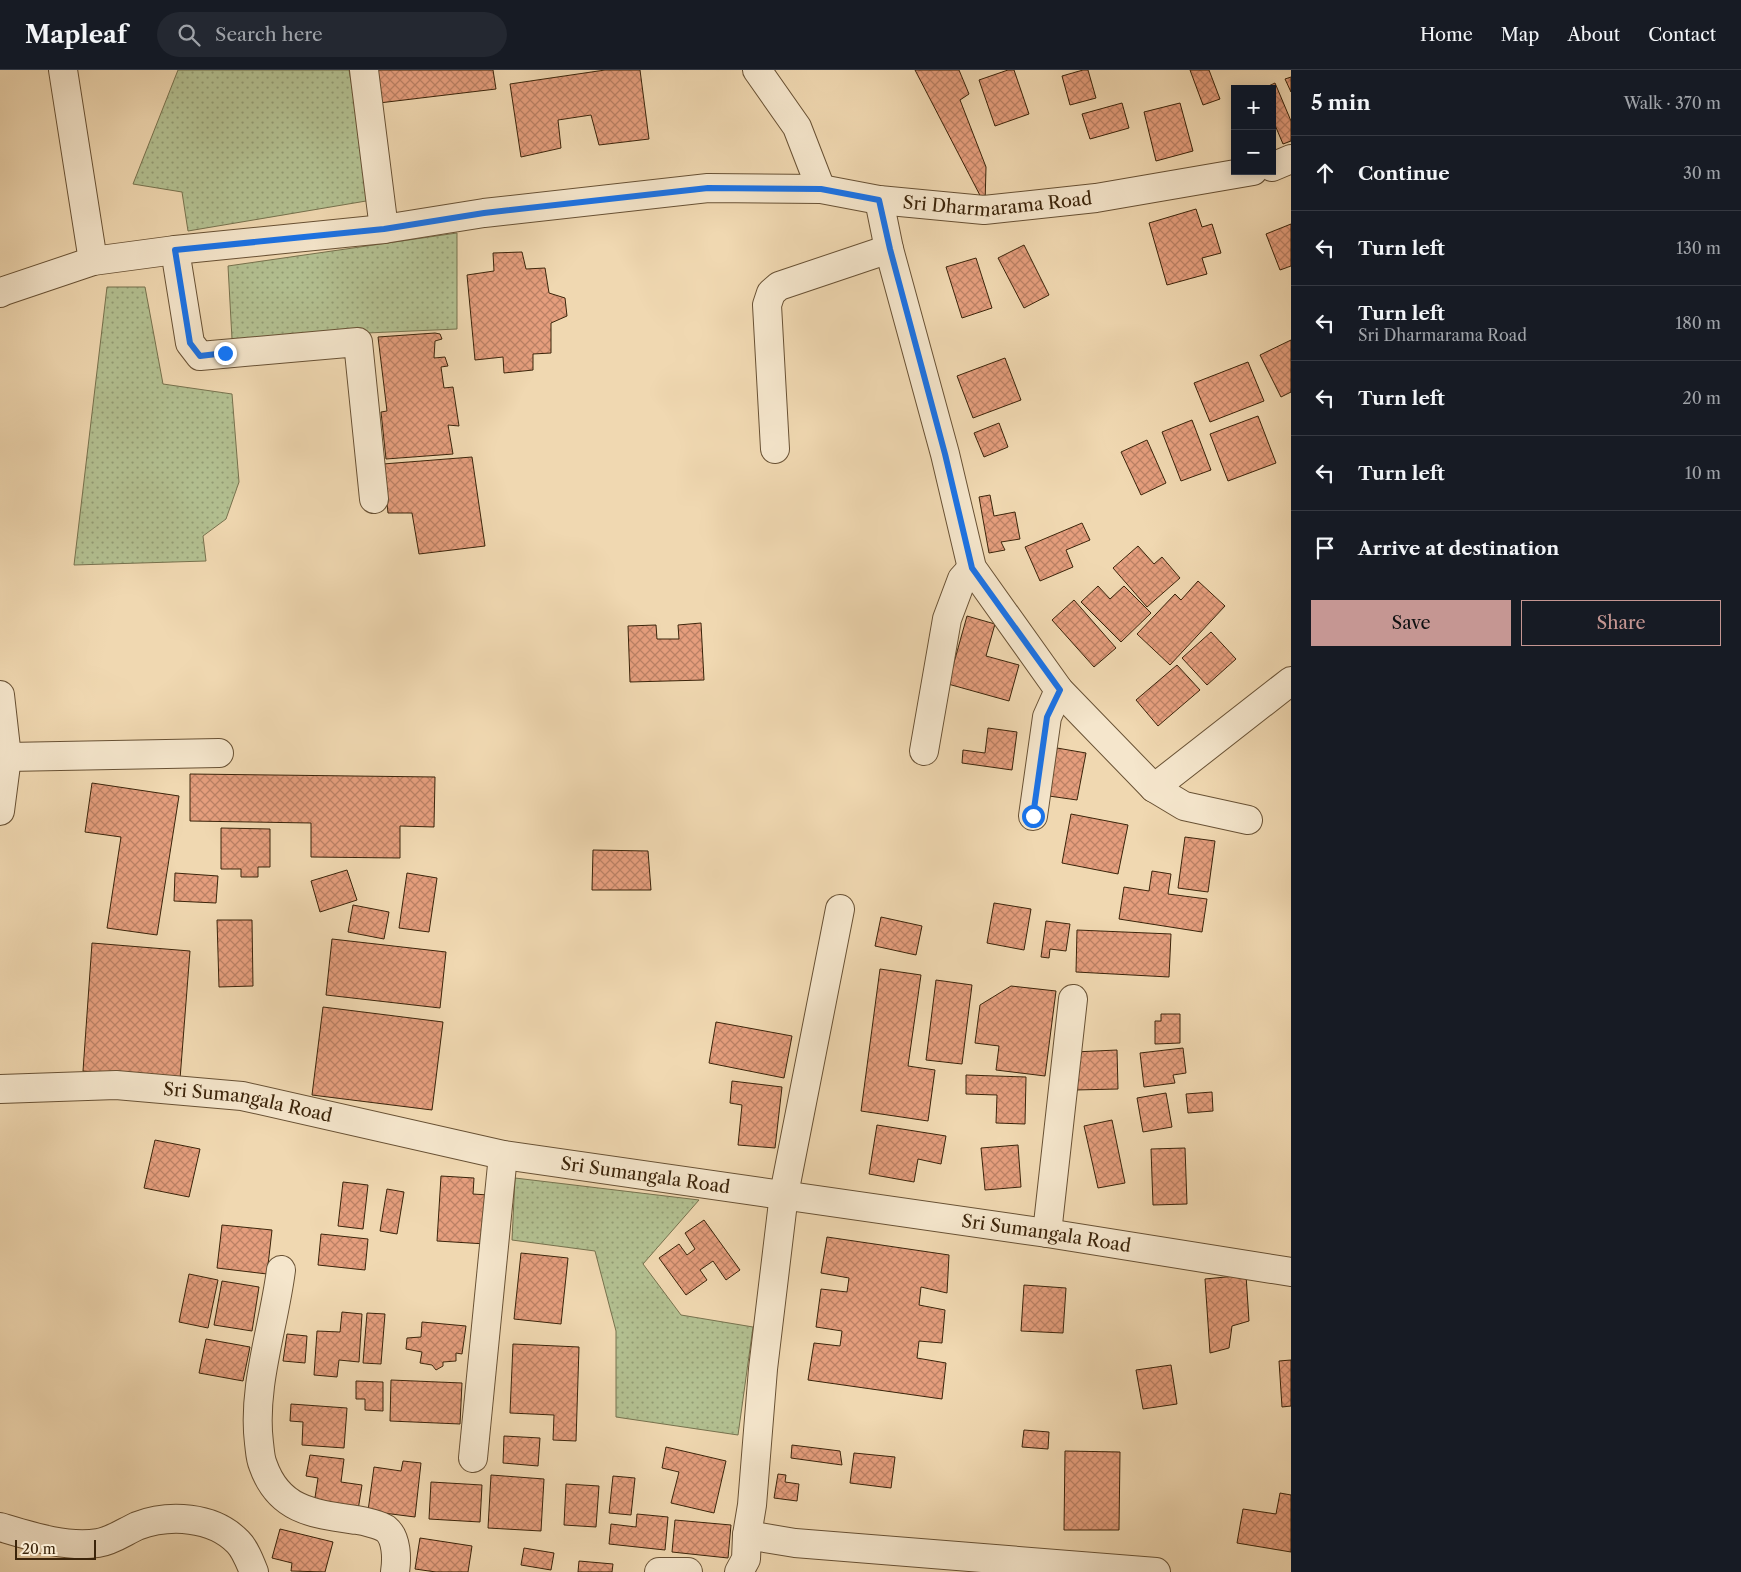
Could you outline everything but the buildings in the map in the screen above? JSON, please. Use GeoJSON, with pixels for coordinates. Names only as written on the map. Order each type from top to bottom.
{"type":"FeatureCollection","features":[{"type":"Feature","properties":{"kind":"street"},"geometry":{"type":"LineString","coordinates":[[63,70],[93,261]]}},
{"type":"Feature","properties":{"kind":"street"},"geometry":{"type":"LineString","coordinates":[[364,70],[384,229]]}},
{"type":"Feature","properties":{"kind":"street"},"geometry":{"type":"LineString","coordinates":[[757,70],[797,126],[821,189]]}},
{"type":"Feature","properties":{"kind":"street"},"geometry":{"type":"LineString","coordinates":[[1276,166],[1291,160]]}},
{"type":"Feature","properties":{"kind":"street","name":"Sri Dharmarama Road"},"geometry":{"type":"LineString","coordinates":[[1,287],[93,261],[175,250],[384,229],[484,213],[708,188],[821,189],[879,200],[984,210],[1096,198],[1231,175]]}},
{"type":"Feature","properties":{"kind":"street"},"geometry":{"type":"LineString","coordinates":[[879,200],[972,568],[1060,690],[1154,788],[1184,806],[1248,820]]}},
{"type":"Feature","properties":{"kind":"street"},"geometry":{"type":"LineString","coordinates":[[774,449],[767,305],[771,294],[779,286],[890,249]]}},
{"type":"Feature","properties":{"kind":"street"},"geometry":{"type":"LineString","coordinates":[[175,250],[190,343],[200,356],[358,342],[374,499]]}},
{"type":"Feature","properties":{"kind":"street"},"geometry":{"type":"LineString","coordinates":[[924,751],[947,619],[962,579],[972,568]]}},
{"type":"Feature","properties":{"kind":"street"},"geometry":{"type":"LineString","coordinates":[[1154,788],[1291,681]]}},
{"type":"Feature","properties":{"kind":"street"},"geometry":{"type":"LineString","coordinates":[[1033,816],[1047,717],[1060,690]]}},
{"type":"Feature","properties":{"kind":"street"},"geometry":{"type":"LineString","coordinates":[[0,694],[7,757],[0,810]]}},
{"type":"Feature","properties":{"kind":"street"},"geometry":{"type":"LineString","coordinates":[[7,757],[219,753]]}},
{"type":"Feature","properties":{"kind":"street"},"geometry":{"type":"LineString","coordinates":[[740,1572],[746,1559],[763,1368],[784,1194],[840,909]]}},
{"type":"Feature","properties":{"kind":"street"},"geometry":{"type":"LineString","coordinates":[[1047,1233],[1073,999]]}},
{"type":"Feature","properties":{"kind":"street","name":"Sri Sumangala Road"},"geometry":{"type":"LineString","coordinates":[[0,1089],[116,1086],[242,1096],[503,1155],[1047,1233],[1291,1272]]}},
{"type":"Feature","properties":{"kind":"street"},"geometry":{"type":"LineString","coordinates":[[473,1458],[503,1155]]}},
{"type":"Feature","properties":{"kind":"street"},"geometry":{"type":"LineString","coordinates":[[281,1270],[258,1401],[258,1428],[262,1463],[270,1482],[280,1496],[295,1506],[315,1514],[366,1522],[386,1529],[394,1543],[397,1559],[395,1572]]}},
{"type":"Feature","properties":{"kind":"street"},"geometry":{"type":"LineString","coordinates":[[0,1527],[54,1540],[86,1544],[100,1543],[138,1526],[160,1520],[184,1518],[226,1532],[239,1543],[254,1572]]}},
{"type":"Feature","properties":{"kind":"street"},"geometry":{"type":"LineString","coordinates":[[747,1535],[795,1543],[1156,1572]]}},
{"type":"Feature","properties":{"kind":"street"},"geometry":{"type":"LineString","coordinates":[[659,1572],[688,1572]]}},
{"type":"Feature","properties":{"kind":"green space"},"geometry":{"type":"Polygon","coordinates":[[[178,70],[349,70],[372,200],[188,231],[182,192],[133,184],[178,70]]]}},
{"type":"Feature","properties":{"kind":"green space"},"geometry":{"type":"Polygon","coordinates":[[[457,233],[457,329],[232,339],[228,266],[457,233]]]}},
{"type":"Feature","properties":{"kind":"green space"},"geometry":{"type":"Polygon","coordinates":[[[107,287],[145,287],[163,384],[232,394],[239,482],[226,519],[203,536],[206,561],[74,565],[107,287]]]}},
{"type":"Feature","properties":{"kind":"green space"},"geometry":{"type":"Polygon","coordinates":[[[515,1178],[699,1200],[643,1264],[681,1315],[753,1327],[738,1435],[616,1417],[616,1331],[595,1251],[512,1240],[515,1178]]]}},
{"type":"Feature","properties":{"kind":"route"},"geometry":{"type":"LineString","coordinates":[[225,353],[200,356],[190,343],[175,250],[384,229],[484,213],[708,188],[821,189],[879,200],[890,249],[945,454],[972,568],[1060,690],[1047,717],[1033,816]]}}]}
